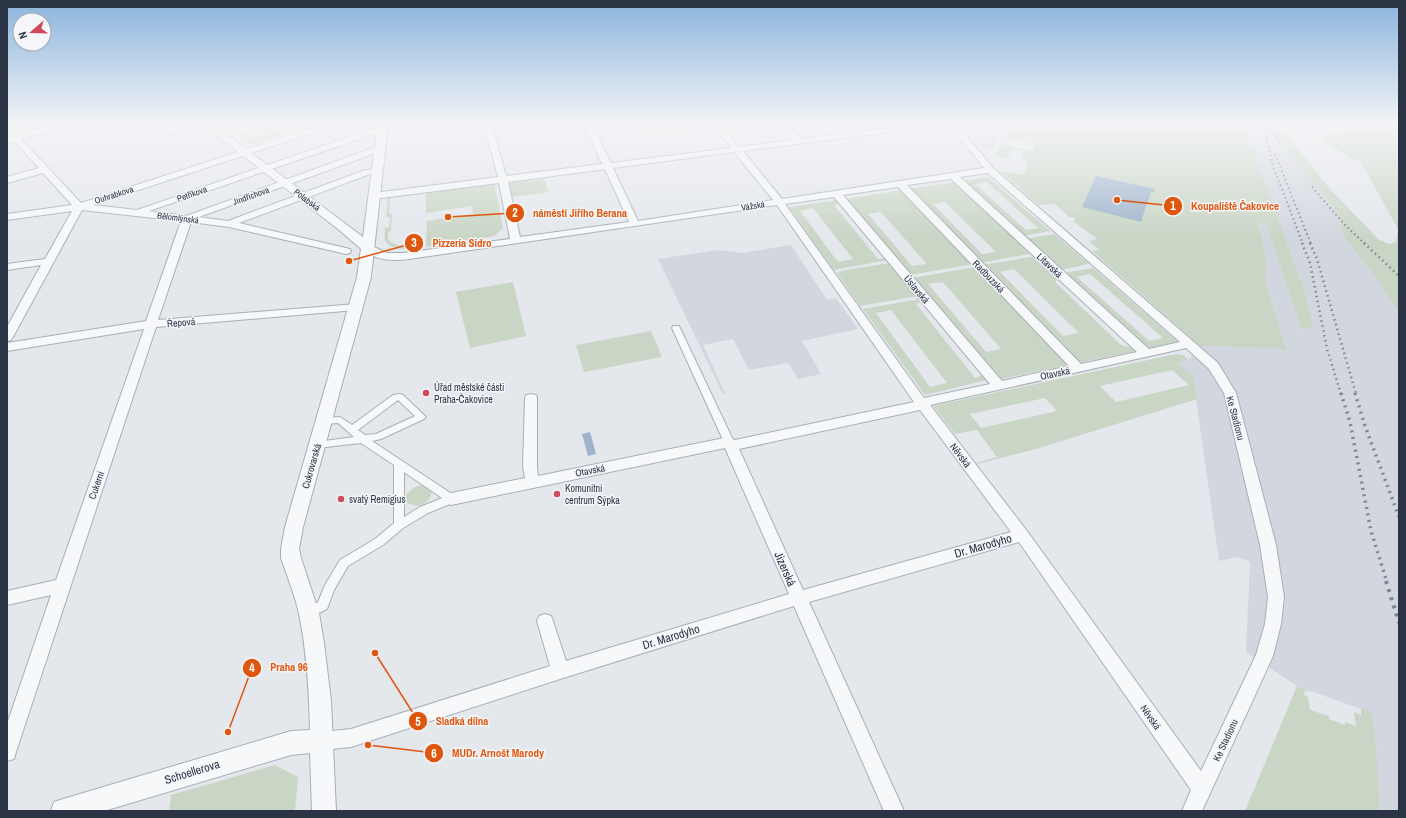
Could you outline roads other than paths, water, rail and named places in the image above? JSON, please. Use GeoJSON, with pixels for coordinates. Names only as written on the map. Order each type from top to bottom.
{"type":"FeatureCollection","features":[{"type":"Feature","properties":{"kind":"street"},"geometry":{"type":"LineString","coordinates":[[7,337],[79,207],[35,162]]}},
{"type":"Feature","properties":{"kind":"street","name":"Ouhrabkova"},"geometry":{"type":"LineString","coordinates":[[79,207],[214,162]]}},
{"type":"Feature","properties":{"kind":"street","name":"Polabská"},"geometry":{"type":"LineString","coordinates":[[258,162],[342,226],[368,248]]}},
{"type":"Feature","properties":{"kind":"street","name":"Petříkova"},"geometry":{"type":"LineString","coordinates":[[138,212],[281,162]]}},
{"type":"Feature","properties":{"kind":"street","name":"Jindřichova"},"geometry":{"type":"LineString","coordinates":[[187,219],[342,162]]}},
{"type":"Feature","properties":{"kind":"street","name":"Cukrovarská"},"geometry":{"type":"LineString","coordinates":[[324,811],[322,741],[315,650],[309,613],[291,558],[290,549],[294,527],[364,276],[379,162]]}},
{"type":"Feature","properties":{"kind":"street"},"geometry":{"type":"LineString","coordinates":[[498,162],[516,241]]}},
{"type":"Feature","properties":{"kind":"street"},"geometry":{"type":"LineString","coordinates":[[605,162],[635,224]]}},
{"type":"Feature","properties":{"kind":"street"},"geometry":{"type":"LineString","coordinates":[[374,196],[503,181],[636,162]]}},
{"type":"Feature","properties":{"kind":"street","name":"Něvská"},"geometry":{"type":"LineString","coordinates":[[747,162],[779,202],[922,404],[1022,535],[1203,790]]}},
{"type":"Feature","properties":{"kind":"street","name":"Ke Stadionu"},"geometry":{"type":"LineString","coordinates":[[984,162],[990,170],[1214,366],[1230,393],[1268,545],[1276,597],[1273,624],[1264,656],[1192,811]]}},
{"type":"Feature","properties":{"kind":"street"},"geometry":{"type":"LineString","coordinates":[[7,180],[43,170]]}},
{"type":"Feature","properties":{"kind":"street"},"geometry":{"type":"LineString","coordinates":[[229,224],[368,172],[378,170]]}},
{"type":"Feature","properties":{"kind":"street","name":"Vážská"},"geometry":{"type":"LineString","coordinates":[[368,248],[382,256],[398,257],[635,224],[990,170]]}},
{"type":"Feature","properties":{"kind":"street","name":"Litavská"},"geometry":{"type":"LineString","coordinates":[[953,176],[1147,354]]}},
{"type":"Feature","properties":{"kind":"street","name":"Radbuzská"},"geometry":{"type":"LineString","coordinates":[[900,184],[1078,368]]}},
{"type":"Feature","properties":{"kind":"street","name":"Úslavská"},"geometry":{"type":"LineString","coordinates":[[836,193],[998,385]]}},
{"type":"Feature","properties":{"kind":"street","name":"Bělomlýnská"},"geometry":{"type":"LineString","coordinates":[[7,217],[79,207],[138,212],[229,224],[346,251]]}},
{"type":"Feature","properties":{"kind":"street","name":"Cukerní"},"geometry":{"type":"LineString","coordinates":[[7,752],[187,219]]}},
{"type":"Feature","properties":{"kind":"street"},"geometry":{"type":"LineString","coordinates":[[7,267],[50,260]]}},
{"type":"Feature","properties":{"kind":"street","name":"Řepová"},"geometry":{"type":"LineString","coordinates":[[7,347],[151,324],[356,307]]}},
{"type":"Feature","properties":{"kind":"street","name":"Jizerská"},"geometry":{"type":"LineString","coordinates":[[676,328],[730,444],[894,811]]}},
{"type":"Feature","properties":{"kind":"street","name":"Otavská"},"geometry":{"type":"LineString","coordinates":[[451,499],[730,444],[922,404],[998,385],[1189,344]]}},
{"type":"Feature","properties":{"kind":"street"},"geometry":{"type":"LineString","coordinates":[[317,445],[378,437],[421,417],[400,397],[396,397],[352,430]]}},
{"type":"Feature","properties":{"kind":"street"},"geometry":{"type":"LineString","coordinates":[[531,398],[530,467],[532,482]]}},
{"type":"Feature","properties":{"kind":"street"},"geometry":{"type":"LineString","coordinates":[[324,421],[340,420],[364,440],[451,499]]}},
{"type":"Feature","properties":{"kind":"street"},"geometry":{"type":"LineString","coordinates":[[399,463],[399,525]]}},
{"type":"Feature","properties":{"kind":"street"},"geometry":{"type":"LineString","coordinates":[[309,613],[323,605],[329,588],[344,563],[380,542],[399,525],[424,510],[451,499]]}},
{"type":"Feature","properties":{"kind":"street","name":"Dr. Marodyho"},"geometry":{"type":"LineString","coordinates":[[322,741],[351,738],[560,671],[798,598],[1022,535]]}},
{"type":"Feature","properties":{"kind":"street"},"geometry":{"type":"LineString","coordinates":[[7,598],[62,586]]}},
{"type":"Feature","properties":{"kind":"street"},"geometry":{"type":"LineString","coordinates":[[545,620],[560,671]]}},
{"type":"Feature","properties":{"kind":"street","name":"Schoellerova"},"geometry":{"type":"LineString","coordinates":[[63,811],[291,743],[322,741]]}},
{"type":"Feature","properties":{"kind":"water"},"geometry":{"type":"Polygon","coordinates":[[[1096,176],[1155,189],[1154,192],[1151,192],[1141,222],[1082,207],[1096,176]]]}},
{"type":"Feature","properties":{"kind":"water"},"geometry":{"type":"Polygon","coordinates":[[[590,432],[596,454],[588,456],[582,434],[590,432]]]}},
{"type":"Feature","properties":{"kind":"railway"},"geometry":{"type":"LineString","coordinates":[[1272,162],[1303,244]]}},
{"type":"Feature","properties":{"kind":"railway"},"geometry":{"type":"LineString","coordinates":[[1278,162],[1311,244]]}},
{"type":"Feature","properties":{"kind":"railway"},"geometry":{"type":"LineString","coordinates":[[1312,187],[1345,225],[1365,244]]}},
{"type":"Feature","properties":{"kind":"railway"},"geometry":{"type":"LineString","coordinates":[[1302,243],[1310,263],[1327,349],[1341,394]]}},
{"type":"Feature","properties":{"kind":"railway"},"geometry":{"type":"LineString","coordinates":[[1310,243],[1317,259],[1356,394]]}},
{"type":"Feature","properties":{"kind":"railway"},"geometry":{"type":"LineString","coordinates":[[1364,243],[1399,276]]}},
{"type":"Feature","properties":{"kind":"railway"},"geometry":{"type":"LineString","coordinates":[[1341,393],[1350,422],[1371,531],[1387,582]]}},
{"type":"Feature","properties":{"kind":"railway"},"geometry":{"type":"LineString","coordinates":[[1355,393],[1365,426],[1399,517]]}},
{"type":"Feature","properties":{"kind":"railway"},"geometry":{"type":"LineString","coordinates":[[1386,581],[1399,623]]}},
{"type":"Feature","properties":{"kind":"place","name":"Koupaliště Čakovice"},"geometry":{"type":"Point","coordinates":[1117,200]}},
{"type":"Feature","properties":{"kind":"place","name":"náměstí Jiřího Berana"},"geometry":{"type":"Point","coordinates":[448,217]}},
{"type":"Feature","properties":{"kind":"place","name":"Pizzeria Sidro"},"geometry":{"type":"Point","coordinates":[349,261]}},
{"type":"Feature","properties":{"kind":"place","name":"Úřad městské části Praha-Čakovice"},"geometry":{"type":"Point","coordinates":[426,393]}},
{"type":"Feature","properties":{"kind":"place","name":"Komunitní centrum Sýpka"},"geometry":{"type":"Point","coordinates":[557,494]}},
{"type":"Feature","properties":{"kind":"place","name":"svatý Remigius"},"geometry":{"type":"Point","coordinates":[341,499]}},
{"type":"Feature","properties":{"kind":"place","name":"Sladká dílna"},"geometry":{"type":"Point","coordinates":[375,653]}},
{"type":"Feature","properties":{"kind":"place","name":"Praha 96"},"geometry":{"type":"Point","coordinates":[228,732]}},
{"type":"Feature","properties":{"kind":"place","name":"MUDr. Arnošt Marody"},"geometry":{"type":"Point","coordinates":[368,745]}}]}
